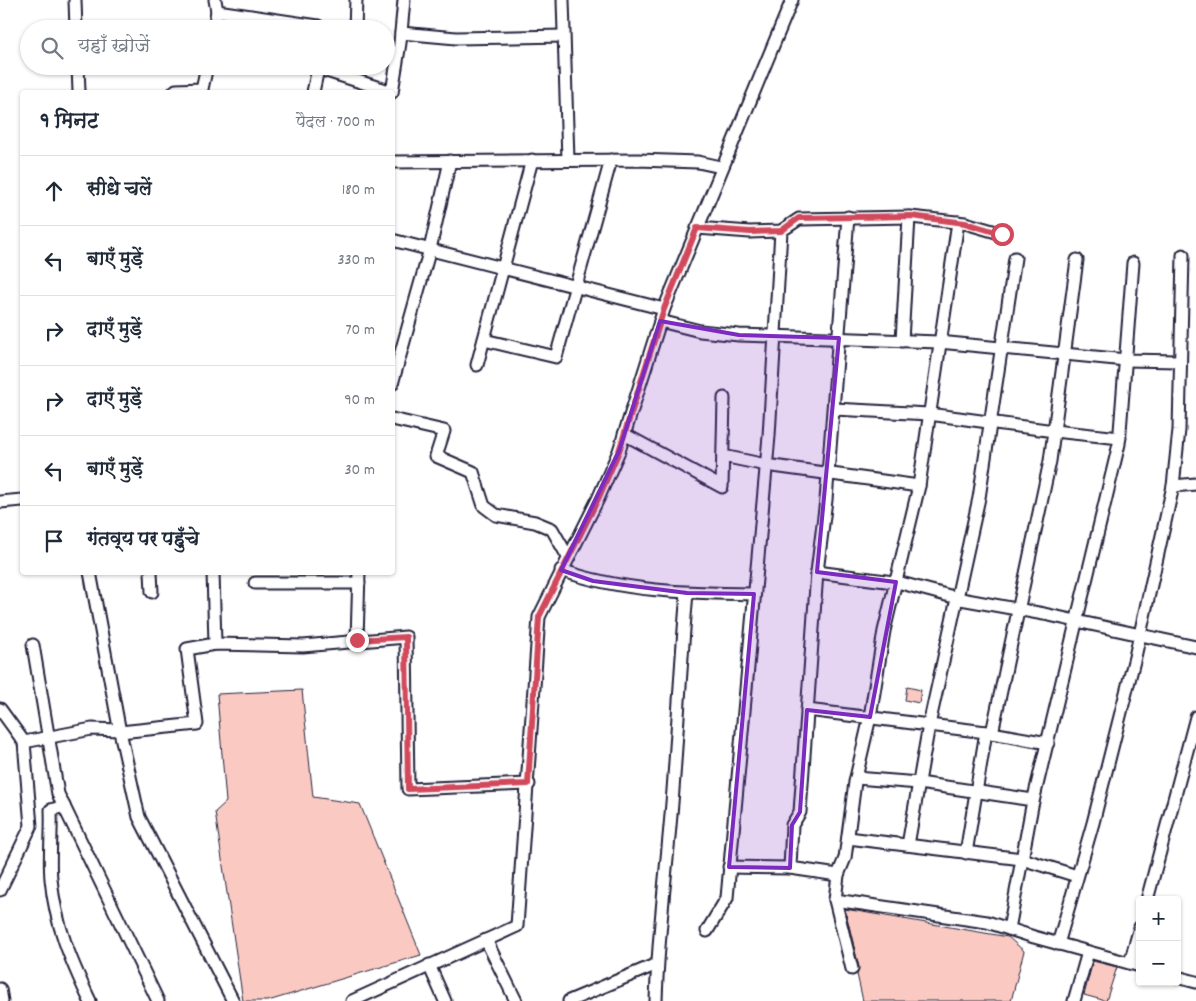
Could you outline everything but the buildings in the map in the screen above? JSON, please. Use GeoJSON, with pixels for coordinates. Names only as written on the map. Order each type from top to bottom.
{"type":"FeatureCollection","features":[{"type":"Feature","properties":{"kind":"street"},"geometry":{"type":"LineString","coordinates":[[76,0],[76,20]]}},
{"type":"Feature","properties":{"kind":"street"},"geometry":{"type":"LineString","coordinates":[[355,20],[356,0]]}},
{"type":"Feature","properties":{"kind":"street"},"geometry":{"type":"LineString","coordinates":[[395,72],[404,0]]}},
{"type":"Feature","properties":{"kind":"street"},"geometry":{"type":"LineString","coordinates":[[563,0],[568,160]]}},
{"type":"Feature","properties":{"kind":"street"},"geometry":{"type":"LineString","coordinates":[[352,1001],[370,997],[429,966],[517,926],[539,617],[598,499],[624,434],[664,309],[721,167],[792,0]]}},
{"type":"Feature","properties":{"kind":"street"},"geometry":{"type":"LineString","coordinates":[[215,20],[216,6],[287,20]]}},
{"type":"Feature","properties":{"kind":"street"},"geometry":{"type":"LineString","coordinates":[[401,33],[456,38],[563,36]]}},
{"type":"Feature","properties":{"kind":"street"},"geometry":{"type":"LineString","coordinates":[[78,75],[79,90]]}},
{"type":"Feature","properties":{"kind":"street"},"geometry":{"type":"LineString","coordinates":[[176,90],[202,89],[205,75]]}},
{"type":"Feature","properties":{"kind":"street"},"geometry":{"type":"LineString","coordinates":[[313,90],[314,75]]}},
{"type":"Feature","properties":{"kind":"street"},"geometry":{"type":"LineString","coordinates":[[337,75],[386,90]]}},
{"type":"Feature","properties":{"kind":"street"},"geometry":{"type":"LineString","coordinates":[[392,90],[395,75]]}},
{"type":"Feature","properties":{"kind":"street"},"geometry":{"type":"LineString","coordinates":[[477,365],[532,160]]}},
{"type":"Feature","properties":{"kind":"street"},"geometry":{"type":"LineString","coordinates":[[395,162],[612,160],[698,162],[721,167]]}},
{"type":"Feature","properties":{"kind":"street"},"geometry":{"type":"LineString","coordinates":[[484,340],[556,357],[612,160]]}},
{"type":"Feature","properties":{"kind":"street"},"geometry":{"type":"LineString","coordinates":[[395,373],[430,249],[450,161]]}},
{"type":"Feature","properties":{"kind":"street"},"geometry":{"type":"LineString","coordinates":[[790,868],[792,824],[800,812],[817,572],[834,408],[848,217]]}},
{"type":"Feature","properties":{"kind":"street"},"geometry":{"type":"LineString","coordinates":[[697,228],[750,232],[781,231],[799,218],[908,217],[958,222],[1002,234]]}},
{"type":"Feature","properties":{"kind":"street"},"geometry":{"type":"LineString","coordinates":[[902,341],[908,217]]}},
{"type":"Feature","properties":{"kind":"street"},"geometry":{"type":"LineString","coordinates":[[852,969],[836,900],[838,875],[845,858],[856,778],[870,717],[884,631],[919,486],[958,222]]}},
{"type":"Feature","properties":{"kind":"street"},"geometry":{"type":"LineString","coordinates":[[708,931],[727,898],[743,739],[766,465],[776,334],[781,231]]}},
{"type":"Feature","properties":{"kind":"street"},"geometry":{"type":"LineString","coordinates":[[395,241],[664,309]]}},
{"type":"Feature","properties":{"kind":"street"},"geometry":{"type":"LineString","coordinates":[[1058,944],[1078,876],[1140,635],[1173,486],[1179,430],[1182,255]]}},
{"type":"Feature","properties":{"kind":"street"},"geometry":{"type":"LineString","coordinates":[[908,845],[929,725],[979,498],[1015,258]]}},
{"type":"Feature","properties":{"kind":"street"},"geometry":{"type":"LineString","coordinates":[[966,853],[976,792],[1041,506],[1054,432],[1076,260]]}},
{"type":"Feature","properties":{"kind":"street"},"geometry":{"type":"LineString","coordinates":[[1009,929],[1033,800],[1120,438],[1133,263]]}},
{"type":"Feature","properties":{"kind":"street"},"geometry":{"type":"LineString","coordinates":[[660,322],[700,331],[739,335],[776,334],[939,342],[1126,360],[1179,361]]}},
{"type":"Feature","properties":{"kind":"street"},"geometry":{"type":"LineString","coordinates":[[624,434],[722,487],[724,398]]}},
{"type":"Feature","properties":{"kind":"street"},"geometry":{"type":"LineString","coordinates":[[834,408],[929,414],[1054,432],[1120,438]]}},
{"type":"Feature","properties":{"kind":"street"},"geometry":{"type":"LineString","coordinates":[[395,420],[444,431],[436,456],[473,472],[484,506],[496,515],[535,522],[552,529],[568,557]]}},
{"type":"Feature","properties":{"kind":"street"},"geometry":{"type":"LineString","coordinates":[[723,456],[766,465],[919,486]]}},
{"type":"Feature","properties":{"kind":"street"},"geometry":{"type":"LineString","coordinates":[[1173,486],[1196,484]]}},
{"type":"Feature","properties":{"kind":"street"},"geometry":{"type":"LineString","coordinates":[[0,502],[20,500]]}},
{"type":"Feature","properties":{"kind":"street"},"geometry":{"type":"LineString","coordinates":[[561,570],[593,581],[687,593],[754,594]]}},
{"type":"Feature","properties":{"kind":"street"},"geometry":{"type":"LineString","coordinates":[[817,572],[896,582],[957,598],[1196,647]]}},
{"type":"Feature","properties":{"kind":"street"},"geometry":{"type":"LineString","coordinates":[[91,575],[120,731],[139,817],[233,1001]]}},
{"type":"Feature","properties":{"kind":"street"},"geometry":{"type":"LineString","coordinates":[[150,575],[152,592]]}},
{"type":"Feature","properties":{"kind":"street"},"geometry":{"type":"LineString","coordinates":[[213,575],[215,644]]}},
{"type":"Feature","properties":{"kind":"street"},"geometry":{"type":"LineString","coordinates":[[255,583],[359,578],[357,640]]}},
{"type":"Feature","properties":{"kind":"street"},"geometry":{"type":"LineString","coordinates":[[656,1001],[687,593]]}},
{"type":"Feature","properties":{"kind":"street"},"geometry":{"type":"LineString","coordinates":[[24,742],[92,729],[120,731],[197,724],[187,649],[215,644],[303,646],[406,637],[408,789],[528,784]]}},
{"type":"Feature","properties":{"kind":"street"},"geometry":{"type":"LineString","coordinates":[[33,645],[58,794],[158,1001]]}},
{"type":"Feature","properties":{"kind":"street"},"geometry":{"type":"LineString","coordinates":[[0,709],[24,742],[31,826],[0,890]]}},
{"type":"Feature","properties":{"kind":"street"},"geometry":{"type":"LineString","coordinates":[[807,710],[989,732],[1048,743]]}},
{"type":"Feature","properties":{"kind":"street"},"geometry":{"type":"LineString","coordinates":[[1148,896],[1196,718]]}},
{"type":"Feature","properties":{"kind":"street"},"geometry":{"type":"LineString","coordinates":[[0,727],[14,729]]}},
{"type":"Feature","properties":{"kind":"street"},"geometry":{"type":"LineString","coordinates":[[856,778],[919,783],[1033,800]]}},
{"type":"Feature","properties":{"kind":"street"},"geometry":{"type":"LineString","coordinates":[[64,806],[52,810],[51,878],[57,916],[66,949],[90,1001]]}},
{"type":"Feature","properties":{"kind":"street"},"geometry":{"type":"LineString","coordinates":[[848,838],[1022,859],[1078,876]]}},
{"type":"Feature","properties":{"kind":"street"},"geometry":{"type":"LineString","coordinates":[[729,867],[790,868],[838,875]]}},
{"type":"Feature","properties":{"kind":"street"},"geometry":{"type":"LineString","coordinates":[[836,900],[987,922],[1135,965],[1138,941]]}},
{"type":"Feature","properties":{"kind":"street"},"geometry":{"type":"LineString","coordinates":[[486,940],[516,1001]]}},
{"type":"Feature","properties":{"kind":"street"},"geometry":{"type":"LineString","coordinates":[[1074,1001],[1088,952]]}},
{"type":"Feature","properties":{"kind":"street"},"geometry":{"type":"LineString","coordinates":[[569,1001],[658,964]]}},
{"type":"Feature","properties":{"kind":"street"},"geometry":{"type":"LineString","coordinates":[[429,966],[446,1001]]}},
{"type":"Feature","properties":{"kind":"street"},"geometry":{"type":"LineString","coordinates":[[1181,978],[1196,982]]}},
{"type":"Feature","properties":{"kind":"street"},"geometry":{"type":"LineString","coordinates":[[0,989],[2,1001]]}},
{"type":"Feature","properties":{"kind":"highlighted area"},"geometry":{"type":"Polygon","coordinates":[[[660,321],[739,335],[839,338],[817,572],[896,582],[870,717],[807,710],[800,812],[792,825],[790,868],[729,867],[754,594],[687,593],[593,581],[561,570],[619,451],[660,321]]]}},
{"type":"Feature","properties":{"kind":"route"},"geometry":{"type":"LineString","coordinates":[[357,640],[406,637],[408,789],[528,784],[539,617],[598,499],[619,451],[664,309],[697,228],[750,232],[781,231],[799,218],[911,216],[965,223],[1002,234]]}}]}
